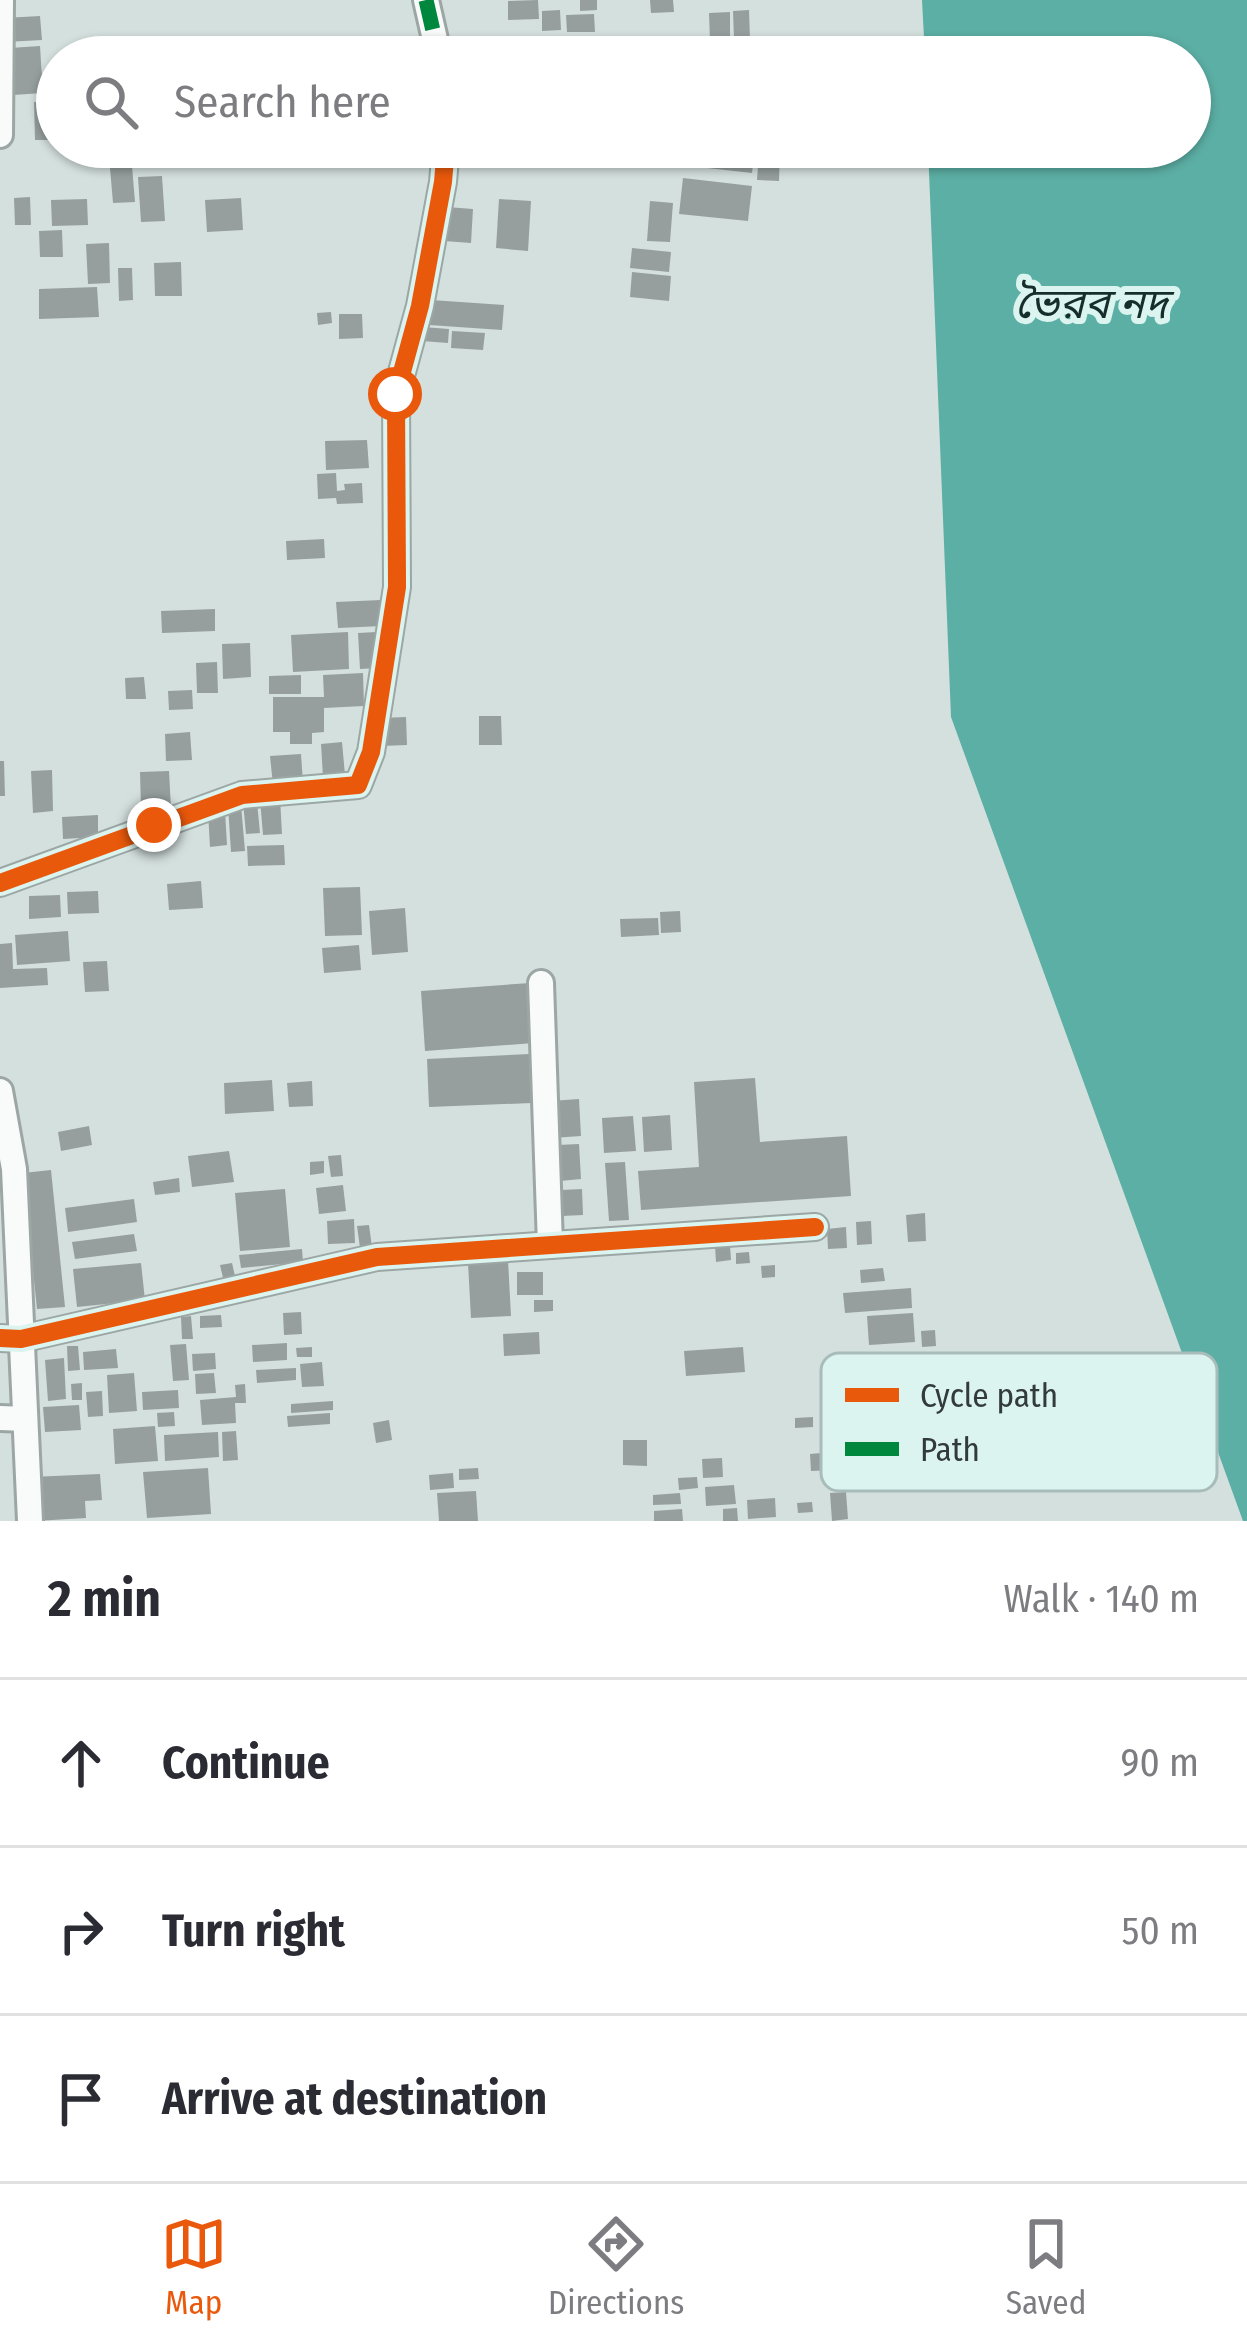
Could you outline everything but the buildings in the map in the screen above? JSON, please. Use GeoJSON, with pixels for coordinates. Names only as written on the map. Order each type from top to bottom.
{"type":"FeatureCollection","features":[{"type":"Feature","properties":{"kind":"street"},"geometry":{"type":"LineString","coordinates":[[1,0],[1,122]]}},
{"type":"Feature","properties":{"kind":"street"},"geometry":{"type":"LineString","coordinates":[[427,0],[435,36]]}},
{"type":"Feature","properties":{"kind":"street"},"geometry":{"type":"LineString","coordinates":[[0,883],[242,795],[358,785],[371,752],[398,587],[395,394],[420,306],[444,168]]}},
{"type":"Feature","properties":{"kind":"street"},"geometry":{"type":"LineString","coordinates":[[541,983],[550,1245]]}},
{"type":"Feature","properties":{"kind":"street"},"geometry":{"type":"LineString","coordinates":[[0,1091],[14,1168],[12,1419],[30,1521]]}},
{"type":"Feature","properties":{"kind":"street"},"geometry":{"type":"LineString","coordinates":[[11,1338],[377,1257],[815,1227]]}},
{"type":"Feature","properties":{"kind":"water","name":"ভৈরব নদ"},"geometry":{"type":"Polygon","coordinates":[[[922,0],[1247,0],[1247,1521],[1243,1521],[1217,1449],[1217,1353],[1182,1353],[951,717],[929,168],[1211,168],[1211,36],[924,36],[922,0]]]}},
{"type":"Feature","properties":{"kind":"marked path"},"geometry":{"type":"LineString","coordinates":[[426,0],[434,36]]}},
{"type":"Feature","properties":{"kind":"cycle path"},"geometry":{"type":"LineString","coordinates":[[0,883],[242,795],[358,785],[371,752],[397,587],[396,394],[420,306],[444,168]]}},
{"type":"Feature","properties":{"kind":"cycle path"},"geometry":{"type":"LineString","coordinates":[[0,1338],[21,1339],[377,1257],[815,1227]]}},
{"type":"Feature","properties":{"kind":"route"},"geometry":{"type":"LineString","coordinates":[[154,825],[242,795],[358,785],[371,752],[398,587],[395,394]]}}]}
